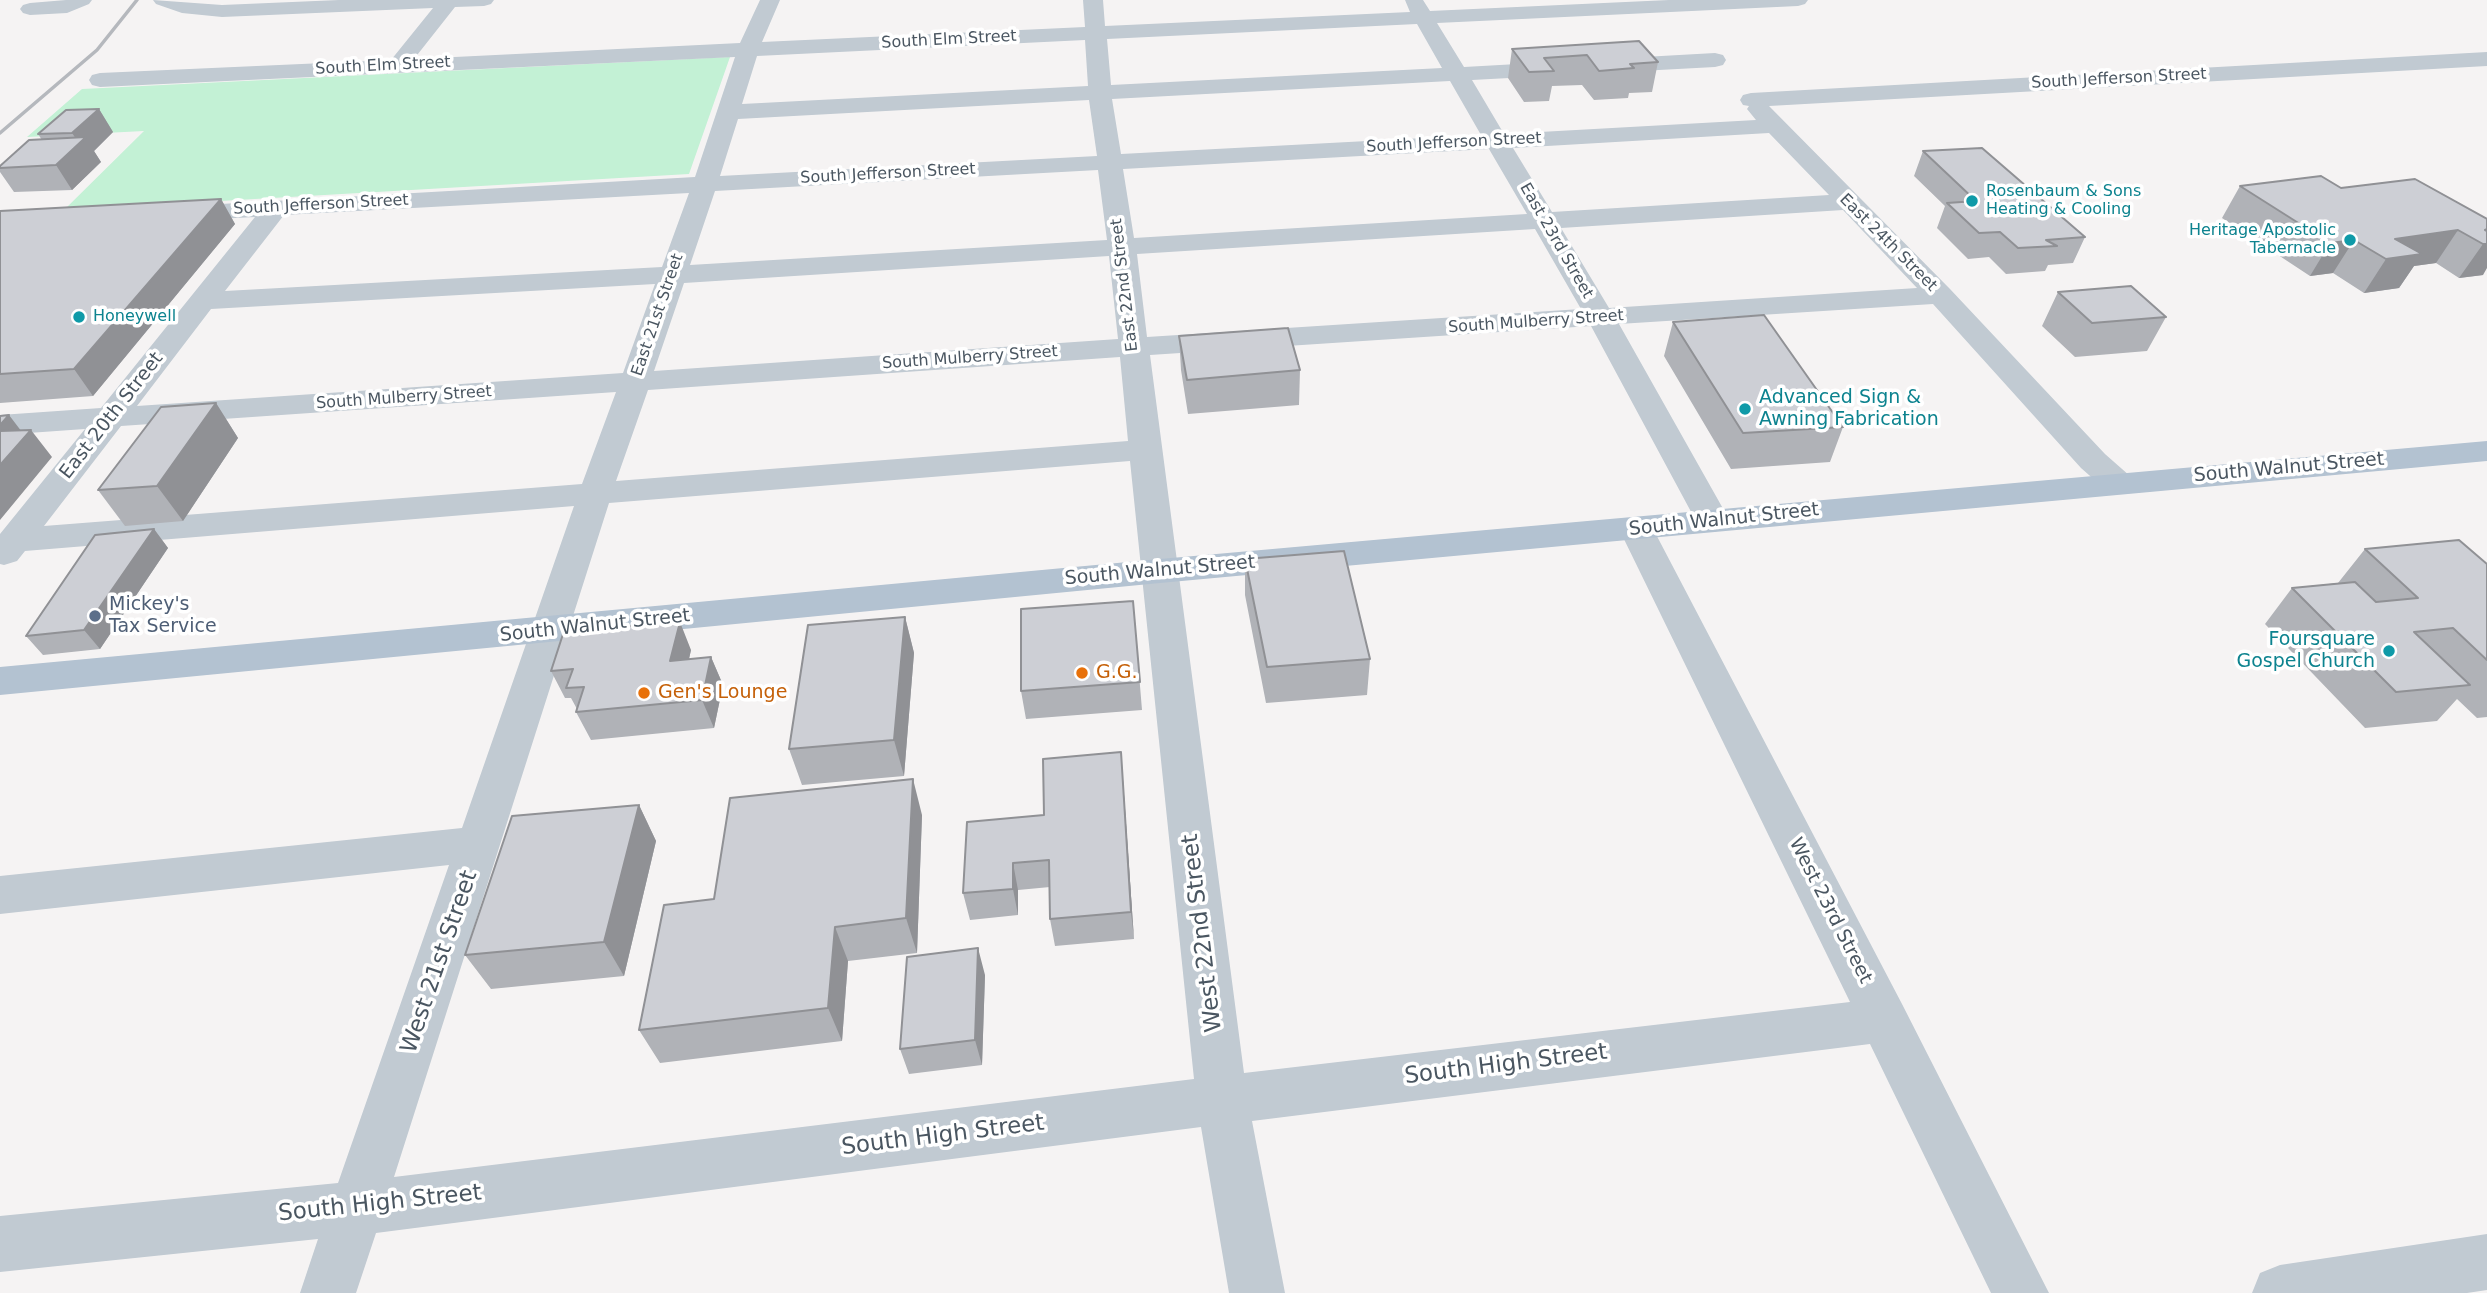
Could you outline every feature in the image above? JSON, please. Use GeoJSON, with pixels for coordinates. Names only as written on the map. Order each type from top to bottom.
{"type":"FeatureCollection","features":[{"type":"Feature","properties":{"kind":"main road","name":"South Walnut Street"},"geometry":{"type":"LineString","coordinates":[[0,681],[550,631],[1160,570],[1637,529],[2487,450]]}},
{"type":"Feature","properties":{"kind":"street"},"geometry":{"type":"LineString","coordinates":[[30,9],[67,7],[82,0]]}},
{"type":"Feature","properties":{"kind":"street"},"geometry":{"type":"LineString","coordinates":[[163,0],[182,7],[222,12],[484,0]]}},
{"type":"Feature","properties":{"kind":"street","name":"East 21st Street"},"geometry":{"type":"LineString","coordinates":[[550,631],[671,275],[705,184],[748,49],[770,0]]}},
{"type":"Feature","properties":{"kind":"street","name":"East 22nd Street"},"geometry":{"type":"LineString","coordinates":[[1093,0],[1108,163],[1122,247],[1160,570]]}},
{"type":"Feature","properties":{"kind":"street","name":"South Elm Street"},"geometry":{"type":"LineString","coordinates":[[100,80],[1096,33],[1419,10],[1798,0]]}},
{"type":"Feature","properties":{"kind":"street"},"geometry":{"type":"LineString","coordinates":[[397,66],[449,1]]}},
{"type":"Feature","properties":{"kind":"street","name":"East 24th Street"},"geometry":{"type":"LineString","coordinates":[[1663,3],[1775,126],[1940,295],[2093,461],[2118,483]]}},
{"type":"Feature","properties":{"kind":"street","name":"East 23rd Street"},"geometry":{"type":"LineString","coordinates":[[1419,10],[1601,318],[1713,521]]}},
{"type":"Feature","properties":{"kind":"street","name":"South Jefferson Street"},"geometry":{"type":"LineString","coordinates":[[1751,100],[2487,59]]}},
{"type":"Feature","properties":{"kind":"street"},"geometry":{"type":"LineString","coordinates":[[729,112],[1715,60]]}},
{"type":"Feature","properties":{"kind":"street","name":"South Jefferson Street"},"geometry":{"type":"LineString","coordinates":[[152,215],[1496,139],[1775,126]]}},
{"type":"Feature","properties":{"kind":"street"},"geometry":{"type":"LineString","coordinates":[[203,301],[671,275],[1848,202]]}},
{"type":"Feature","properties":{"kind":"street","name":"East 20th Street"},"geometry":{"type":"LineString","coordinates":[[7,549],[276,208]]}},
{"type":"Feature","properties":{"kind":"street","name":"South Mulberry Street"},"geometry":{"type":"LineString","coordinates":[[0,425],[1132,347],[1940,295]]}},
{"type":"Feature","properties":{"kind":"street"},"geometry":{"type":"LineString","coordinates":[[7,549],[596,494],[1146,450]]}},
{"type":"Feature","properties":{"kind":"street","name":"West 23rd Street"},"geometry":{"type":"LineString","coordinates":[[1637,529],[2021,1293]]}},
{"type":"Feature","properties":{"kind":"street","name":"West 22nd Street"},"geometry":{"type":"LineString","coordinates":[[1160,570],[1222,1100],[1257,1293]]}},
{"type":"Feature","properties":{"kind":"street","name":"West 21st Street"},"geometry":{"type":"LineString","coordinates":[[328,1293],[550,631]]}},
{"type":"Feature","properties":{"kind":"street"},"geometry":{"type":"LineString","coordinates":[[0,895],[480,844]]}},
{"type":"Feature","properties":{"kind":"street","name":"South High Street"},"geometry":{"type":"LineString","coordinates":[[0,1244],[357,1208],[1885,1020]]}},
{"type":"Feature","properties":{"kind":"street"},"geometry":{"type":"LineString","coordinates":[[2280,1293],[2487,1262]]}},
{"type":"Feature","properties":{"kind":"green space"},"geometry":{"type":"Polygon","coordinates":[[[730,57],[689,174],[64,210],[144,131],[27,137],[82,89],[730,57]]]}},
{"type":"Feature","properties":{"kind":"building"},"geometry":{"type":"Polygon","coordinates":[[[1639,41],[1658,62],[1630,64],[1634,68],[1599,71],[1587,55],[1544,58],[1554,71],[1529,72],[1512,49],[1639,41]]]}},
{"type":"Feature","properties":{"kind":"building"},"geometry":{"type":"Polygon","coordinates":[[[99,109],[72,133],[38,134],[66,110],[99,109]]]}},
{"type":"Feature","properties":{"kind":"building"},"geometry":{"type":"Polygon","coordinates":[[[86,137],[56,165],[0,168],[29,140],[86,137]]]}},
{"type":"Feature","properties":{"kind":"building"},"geometry":{"type":"Polygon","coordinates":[[[1982,148],[2085,237],[2046,240],[2057,246],[2018,248],[2000,232],[1979,233],[1947,203],[1976,201],[1923,151],[1982,148]]]}},
{"type":"Feature","properties":{"kind":"building"},"geometry":{"type":"Polygon","coordinates":[[[2321,176],[2341,188],[2415,179],[2487,219],[2487,244],[2458,230],[2395,239],[2422,254],[2386,259],[2354,240],[2330,243],[2240,186],[2321,176]]]}},
{"type":"Feature","properties":{"kind":"building","name":"Honeywell"},"geometry":{"type":"Polygon","coordinates":[[[221,199],[74,369],[0,374],[0,211],[221,199]]]}},
{"type":"Feature","properties":{"kind":"building"},"geometry":{"type":"Polygon","coordinates":[[[2131,286],[2166,317],[2092,323],[2058,292],[2131,286]]]}},
{"type":"Feature","properties":{"kind":"building"},"geometry":{"type":"Polygon","coordinates":[[[1764,315],[1843,427],[1743,433],[1673,322],[1764,315]]]}},
{"type":"Feature","properties":{"kind":"building"},"geometry":{"type":"Polygon","coordinates":[[[1288,328],[1300,370],[1187,380],[1179,336],[1288,328]]]}},
{"type":"Feature","properties":{"kind":"building"},"geometry":{"type":"Polygon","coordinates":[[[216,403],[157,486],[98,490],[161,407],[216,403]]]}},
{"type":"Feature","properties":{"kind":"building"},"geometry":{"type":"Polygon","coordinates":[[[9,415],[0,425],[0,416],[9,415]]]}},
{"type":"Feature","properties":{"kind":"building"},"geometry":{"type":"Polygon","coordinates":[[[31,430],[0,465],[0,431],[31,430]]]}},
{"type":"Feature","properties":{"kind":"building"},"geometry":{"type":"Polygon","coordinates":[[[154,529],[84,630],[26,636],[95,535],[154,529]]]}},
{"type":"Feature","properties":{"kind":"building"},"geometry":{"type":"Polygon","coordinates":[[[2459,540],[2487,564],[2487,660],[2453,628],[2414,632],[2470,685],[2396,692],[2292,588],[2355,582],[2376,602],[2418,598],[2365,549],[2459,540]]]}},
{"type":"Feature","properties":{"kind":"building"},"geometry":{"type":"Polygon","coordinates":[[[1344,551],[1370,659],[1267,667],[1245,559],[1344,551]]]}},
{"type":"Feature","properties":{"kind":"building","name":"G.G."},"geometry":{"type":"Polygon","coordinates":[[[1133,601],[1140,682],[1021,691],[1021,609],[1133,601]]]}},
{"type":"Feature","properties":{"kind":"building"},"geometry":{"type":"Polygon","coordinates":[[[905,617],[894,740],[789,749],[808,625],[905,617]]]}},
{"type":"Feature","properties":{"kind":"building"},"geometry":{"type":"Polygon","coordinates":[[[680,622],[670,661],[711,657],[702,700],[576,712],[584,687],[566,688],[573,669],[551,671],[564,631],[680,622]]]}},
{"type":"Feature","properties":{"kind":"building"},"geometry":{"type":"Polygon","coordinates":[[[1121,752],[1131,912],[1050,919],[1049,860],[1013,863],[1013,889],[963,893],[967,822],[1044,815],[1043,759],[1121,752]]]}},
{"type":"Feature","properties":{"kind":"building"},"geometry":{"type":"Polygon","coordinates":[[[913,779],[906,918],[835,927],[828,1008],[639,1030],[664,905],[714,899],[730,798],[913,779]]]}},
{"type":"Feature","properties":{"kind":"building"},"geometry":{"type":"Polygon","coordinates":[[[639,805],[604,942],[465,955],[512,816],[639,805]]]}},
{"type":"Feature","properties":{"kind":"building"},"geometry":{"type":"Polygon","coordinates":[[[978,948],[975,1040],[900,1049],[907,957],[978,948]]]}},
{"type":"Feature","properties":{"kind":"railway"},"geometry":{"type":"LineString","coordinates":[[0,133],[97,50],[137,0]]}},
{"type":"Feature","properties":{"kind":"place","name":"Rosenbaum & Sons Heating & Cooling"},"geometry":{"type":"Point","coordinates":[1972,201]}},
{"type":"Feature","properties":{"kind":"place","name":"Heritage Apostolic Tabernacle"},"geometry":{"type":"Point","coordinates":[2350,240]}},
{"type":"Feature","properties":{"kind":"place","name":"Honeywell"},"geometry":{"type":"Point","coordinates":[79,317]}},
{"type":"Feature","properties":{"kind":"place","name":"Advanced Sign & Awning Fabrication"},"geometry":{"type":"Point","coordinates":[1745,409]}},
{"type":"Feature","properties":{"kind":"place","name":"Mickey's Tax Service"},"geometry":{"type":"Point","coordinates":[95,616]}},
{"type":"Feature","properties":{"kind":"place","name":"Foursquare Gospel Church"},"geometry":{"type":"Point","coordinates":[2389,651]}},
{"type":"Feature","properties":{"kind":"place","name":"G.G."},"geometry":{"type":"Point","coordinates":[1082,673]}},
{"type":"Feature","properties":{"kind":"place","name":"Gen's Lounge"},"geometry":{"type":"Point","coordinates":[644,693]}}]}
